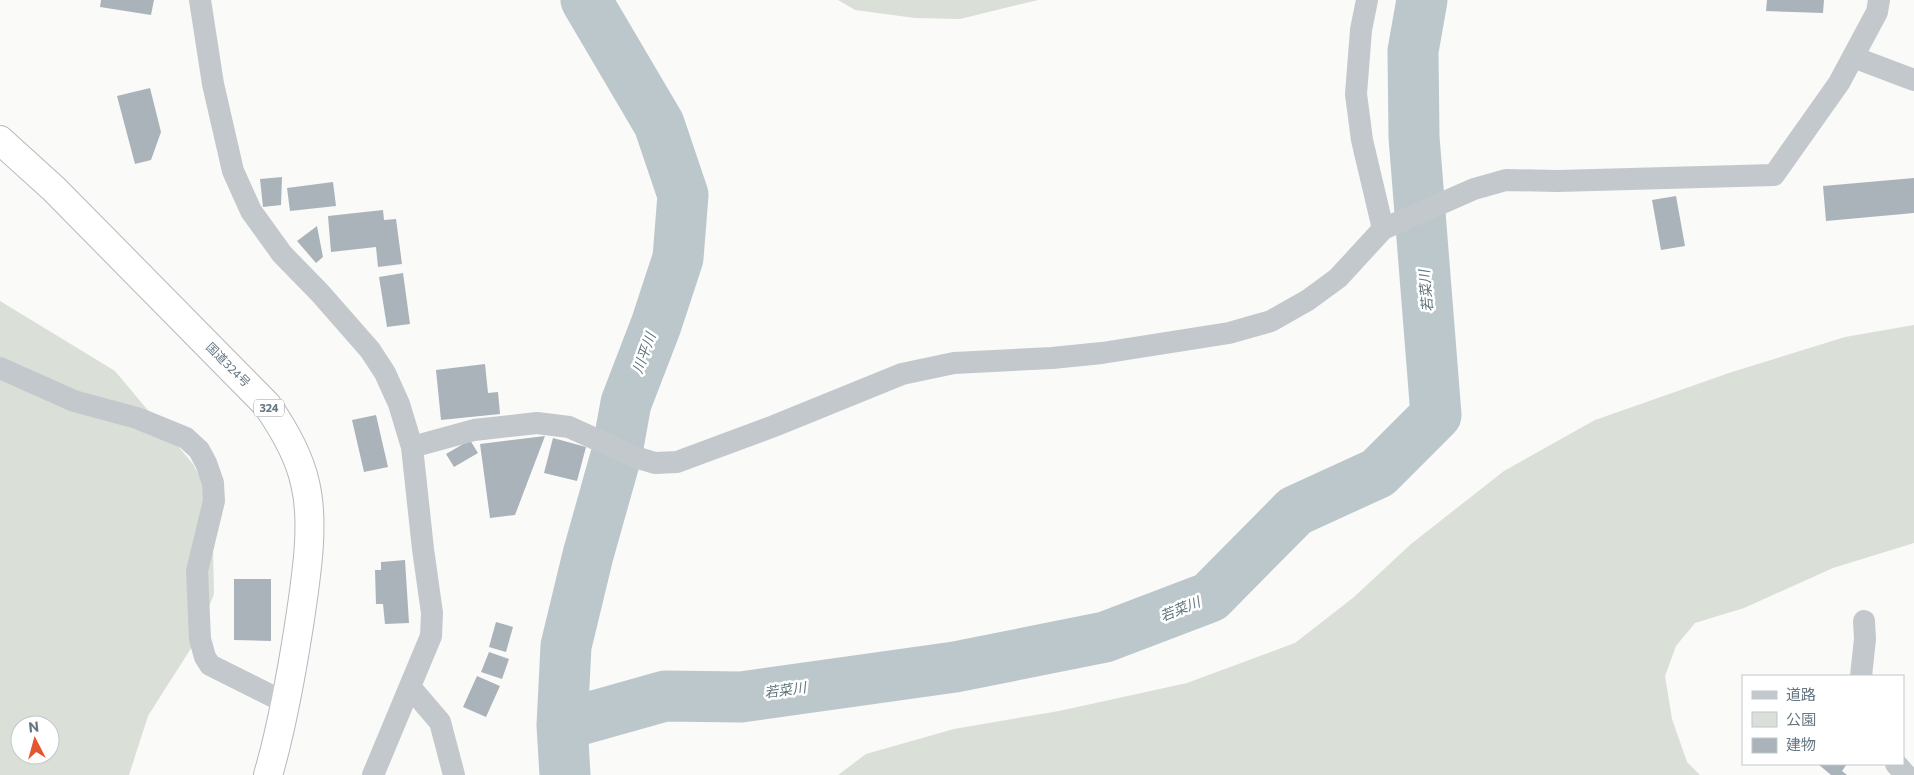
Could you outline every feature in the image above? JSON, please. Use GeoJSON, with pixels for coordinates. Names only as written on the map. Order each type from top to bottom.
{"type":"FeatureCollection","features":[{"type":"Feature","properties":{"kind":"highway","name":"国道324号"},"geometry":{"type":"LineString","coordinates":[[0,140],[54,189],[267,405],[282,426],[297,458],[305,482],[309,512],[307,572],[286,702],[268,775]]}},
{"type":"Feature","properties":{"kind":"street"},"geometry":{"type":"LineString","coordinates":[[200,0],[212,84],[229,155],[233,171],[251,211],[282,254],[320,293],[370,350],[385,373],[399,404],[412,447],[432,613],[431,636],[373,775]]}},
{"type":"Feature","properties":{"kind":"street"},"geometry":{"type":"LineString","coordinates":[[1367,0],[1361,30],[1356,94],[1362,140],[1389,226]]}},
{"type":"Feature","properties":{"kind":"street"},"geometry":{"type":"LineString","coordinates":[[412,447],[474,430],[537,422],[569,427],[636,457],[655,463],[677,462],[774,426],[902,374],[954,363],[1052,358],[1112,351],[1229,333],[1271,321],[1308,300],[1338,278],[1389,226],[1474,189],[1506,180],[1558,181],[1774,175],[1839,84],[1877,12],[1879,0]]}},
{"type":"Feature","properties":{"kind":"street"},"geometry":{"type":"LineString","coordinates":[[1853,57],[1914,80]]}},
{"type":"Feature","properties":{"kind":"street"},"geometry":{"type":"LineString","coordinates":[[0,368],[74,401],[137,418],[186,438],[199,450],[212,483],[214,501],[197,571],[200,639],[205,657],[210,665],[286,702]]}},
{"type":"Feature","properties":{"kind":"street"},"geometry":{"type":"LineString","coordinates":[[1860,675],[1865,639],[1864,621]]}},
{"type":"Feature","properties":{"kind":"street"},"geometry":{"type":"LineString","coordinates":[[410,687],[440,722],[454,775]]}},
{"type":"Feature","properties":{"kind":"street"},"geometry":{"type":"LineString","coordinates":[[1897,765],[1906,775]]}},
{"type":"Feature","properties":{"kind":"green space"},"geometry":{"type":"Polygon","coordinates":[[[838,0],[1038,0],[960,19],[915,18],[855,10],[838,0]]]}},
{"type":"Feature","properties":{"kind":"green space"},"geometry":{"type":"Polygon","coordinates":[[[0,301],[115,371],[193,464],[212,501],[214,594],[195,642],[148,716],[129,775],[0,775],[0,301]]]}},
{"type":"Feature","properties":{"kind":"green space"},"geometry":{"type":"Polygon","coordinates":[[[1914,325],[1914,543],[1833,568],[1744,608],[1695,623],[1676,646],[1665,676],[1672,719],[1687,762],[1700,775],[838,775],[866,754],[954,729],[1059,711],[1187,683],[1295,643],[1354,597],[1411,544],[1504,471],[1595,420],[1732,372],[1845,337],[1914,325]]]}},
{"type":"Feature","properties":{"kind":"building"},"geometry":{"type":"Polygon","coordinates":[[[101,0],[154,0],[151,15],[100,7],[101,0]]]}},
{"type":"Feature","properties":{"kind":"building"},"geometry":{"type":"Polygon","coordinates":[[[1767,0],[1824,0],[1823,13],[1766,11],[1767,0]]]}},
{"type":"Feature","properties":{"kind":"building"},"geometry":{"type":"Polygon","coordinates":[[[150,88],[161,132],[151,160],[135,164],[117,96],[150,88]]]}},
{"type":"Feature","properties":{"kind":"building"},"geometry":{"type":"Polygon","coordinates":[[[282,177],[281,205],[263,207],[260,179],[282,177]]]}},
{"type":"Feature","properties":{"kind":"building"},"geometry":{"type":"Polygon","coordinates":[[[1914,178],[1914,213],[1826,221],[1823,186],[1914,178]]]}},
{"type":"Feature","properties":{"kind":"building"},"geometry":{"type":"Polygon","coordinates":[[[333,182],[336,206],[290,211],[287,188],[333,182]]]}},
{"type":"Feature","properties":{"kind":"building"},"geometry":{"type":"Polygon","coordinates":[[[1676,196],[1685,246],[1661,250],[1652,200],[1676,196]]]}},
{"type":"Feature","properties":{"kind":"building"},"geometry":{"type":"Polygon","coordinates":[[[383,210],[384,220],[396,219],[402,264],[378,267],[376,247],[331,252],[328,216],[383,210]]]}},
{"type":"Feature","properties":{"kind":"building"},"geometry":{"type":"Polygon","coordinates":[[[317,226],[323,257],[316,263],[297,241],[317,226]]]}},
{"type":"Feature","properties":{"kind":"building"},"geometry":{"type":"Polygon","coordinates":[[[403,273],[410,324],[387,327],[379,277],[403,273]]]}},
{"type":"Feature","properties":{"kind":"building"},"geometry":{"type":"Polygon","coordinates":[[[485,364],[488,393],[498,392],[500,414],[441,420],[436,370],[485,364]]]}},
{"type":"Feature","properties":{"kind":"building"},"geometry":{"type":"Polygon","coordinates":[[[376,415],[388,467],[364,472],[352,420],[376,415]]]}},
{"type":"Feature","properties":{"kind":"building"},"geometry":{"type":"Polygon","coordinates":[[[545,436],[515,515],[490,518],[480,444],[545,436]]]}},
{"type":"Feature","properties":{"kind":"building"},"geometry":{"type":"Polygon","coordinates":[[[553,438],[586,447],[577,481],[544,473],[553,438]]]}},
{"type":"Feature","properties":{"kind":"building"},"geometry":{"type":"Polygon","coordinates":[[[470,440],[478,453],[454,467],[446,454],[470,440]]]}},
{"type":"Feature","properties":{"kind":"building"},"geometry":{"type":"Polygon","coordinates":[[[405,560],[409,623],[385,624],[383,604],[376,604],[375,570],[381,570],[381,562],[405,560]]]}},
{"type":"Feature","properties":{"kind":"building"},"geometry":{"type":"Polygon","coordinates":[[[234,579],[271,579],[271,641],[234,640],[234,579]]]}},
{"type":"Feature","properties":{"kind":"building"},"geometry":{"type":"Polygon","coordinates":[[[496,622],[513,627],[506,652],[489,647],[496,622]]]}},
{"type":"Feature","properties":{"kind":"building"},"geometry":{"type":"Polygon","coordinates":[[[489,652],[509,659],[502,679],[481,672],[489,652]]]}},
{"type":"Feature","properties":{"kind":"building"},"geometry":{"type":"Polygon","coordinates":[[[477,676],[500,686],[486,717],[463,707],[477,676]]]}},
{"type":"Feature","properties":{"kind":"building"},"geometry":{"type":"Polygon","coordinates":[[[1819,765],[1846,765],[1842,771],[1847,775],[1831,775],[1819,765]]]}},
{"type":"Feature","properties":{"kind":"waterway","name":"川平川"},"geometry":{"type":"LineString","coordinates":[[565,775],[562,725],[566,646],[588,555],[617,452],[626,403],[656,325],[678,258],[683,195],[659,124],[586,0]]}},
{"type":"Feature","properties":{"kind":"waterway","name":"若菜川"},"geometry":{"type":"LineString","coordinates":[[562,725],[665,696],[741,697],[955,667],[1105,637],[1210,597],[1295,511],[1378,473],[1436,415],[1414,137],[1413,51],[1422,0]]}}]}
